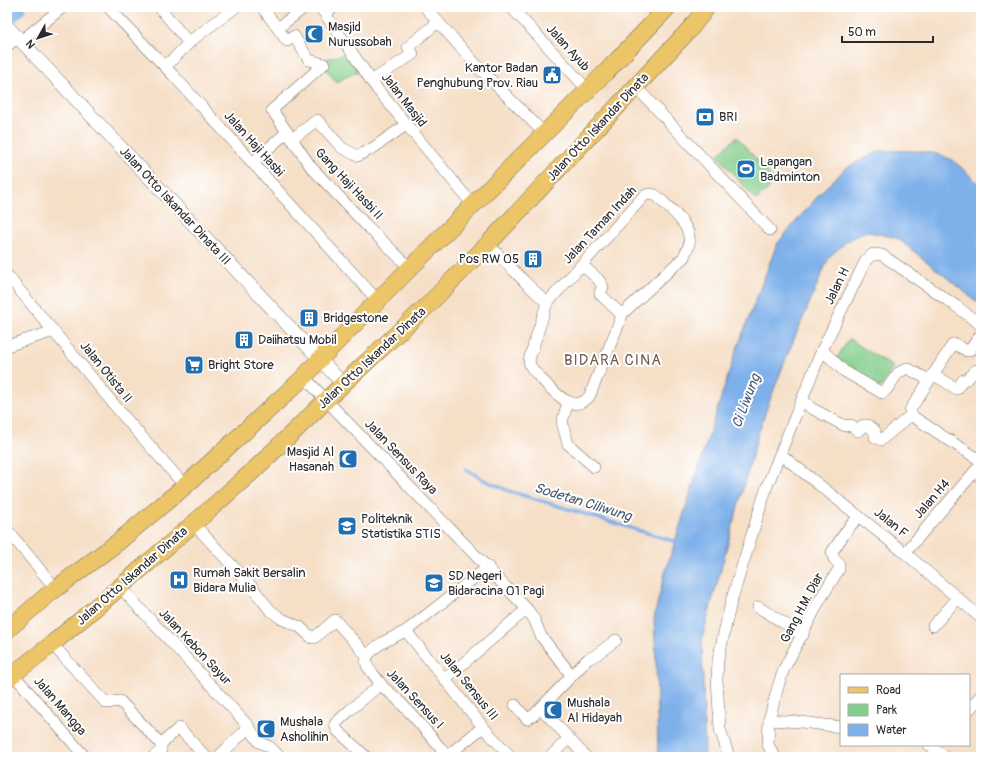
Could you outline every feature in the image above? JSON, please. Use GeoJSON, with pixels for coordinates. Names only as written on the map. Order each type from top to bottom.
{"type":"FeatureCollection","features":[{"type":"Feature","properties":{"kind":"main road"},"geometry":{"type":"LineString","coordinates":[[7,630],[56,589],[118,542],[185,486],[304,377],[320,359],[588,90],[668,7]]}},
{"type":"Feature","properties":{"kind":"main road","name":"Jalan Otto Iskandar Dinata"},"geometry":{"type":"LineString","coordinates":[[10,677],[120,587],[254,470],[326,400],[428,306],[636,87],[690,29],[707,7]]}},
{"type":"Feature","properties":{"kind":"street"},"geometry":{"type":"LineString","coordinates":[[7,46],[19,40],[63,7]]}},
{"type":"Feature","properties":{"kind":"street","name":"Jalan Haji Hasbi"},"geometry":{"type":"LineString","coordinates":[[108,7],[165,67],[378,301]]}},
{"type":"Feature","properties":{"kind":"street"},"geometry":{"type":"LineString","coordinates":[[165,67],[189,43],[236,7]]}},
{"type":"Feature","properties":{"kind":"street","name":"Gang Haji Hasbi II"},"geometry":{"type":"LineString","coordinates":[[262,7],[287,41],[294,36],[309,60],[324,64],[272,110],[311,167],[365,224],[410,268]]}},
{"type":"Feature","properties":{"kind":"street"},"geometry":{"type":"LineString","coordinates":[[278,28],[305,7]]}},
{"type":"Feature","properties":{"kind":"street"},"geometry":{"type":"LineString","coordinates":[[425,7],[479,68],[544,133]]}},
{"type":"Feature","properties":{"kind":"street","name":"Jalan Ayub"},"geometry":{"type":"LineString","coordinates":[[511,7],[588,90]]}},
{"type":"Feature","properties":{"kind":"street"},"geometry":{"type":"LineString","coordinates":[[160,8],[189,43]]}},
{"type":"Feature","properties":{"kind":"street","name":"Jalan Masjid"},"geometry":{"type":"LineString","coordinates":[[326,9],[371,81],[473,205]]}},
{"type":"Feature","properties":{"kind":"street"},"geometry":{"type":"LineString","coordinates":[[371,81],[413,54],[408,47],[438,22]]}},
{"type":"Feature","properties":{"kind":"street","name":"Jalan Otto Iskandar Dinata III"},"geometry":{"type":"LineString","coordinates":[[8,27],[343,384]]}},
{"type":"Feature","properties":{"kind":"street"},"geometry":{"type":"LineString","coordinates":[[636,87],[770,230]]}},
{"type":"Feature","properties":{"kind":"street"},"geometry":{"type":"LineString","coordinates":[[252,163],[290,136],[317,120],[342,148],[358,156],[373,148],[406,125]]}},
{"type":"Feature","properties":{"kind":"street","name":"Jalan Taman Indah"},"geometry":{"type":"LineString","coordinates":[[655,194],[660,198],[684,225],[689,234],[689,244],[684,257],[622,315],[590,395],[583,403],[577,404],[568,402],[558,395],[533,370],[530,365],[529,360],[547,304],[644,196],[655,194]]}},
{"type":"Feature","properties":{"kind":"street"},"geometry":{"type":"LineString","coordinates":[[488,244],[547,304]]}},
{"type":"Feature","properties":{"kind":"street","name":"Jalan H"},"geometry":{"type":"LineString","coordinates":[[729,757],[720,729],[717,678],[718,660],[731,602],[767,486],[822,350],[866,260],[873,254],[882,255],[981,325]]}},
{"type":"Feature","properties":{"kind":"street"},"geometry":{"type":"LineString","coordinates":[[582,265],[601,283],[603,287],[600,294],[622,315]]}},
{"type":"Feature","properties":{"kind":"street","name":"Jalan Otista II"},"geometry":{"type":"LineString","coordinates":[[7,275],[126,419],[185,486]]}},
{"type":"Feature","properties":{"kind":"street"},"geometry":{"type":"LineString","coordinates":[[7,346],[54,331]]}},
{"type":"Feature","properties":{"kind":"street"},"geometry":{"type":"LineString","coordinates":[[981,334],[970,350],[967,351],[953,344],[910,410],[912,416],[981,461]]}},
{"type":"Feature","properties":{"kind":"street"},"geometry":{"type":"LineString","coordinates":[[822,350],[844,371],[882,392],[886,390],[898,373],[907,368],[957,389],[963,380],[967,379],[976,370]]}},
{"type":"Feature","properties":{"kind":"street","name":"Jalan Sensus Raya"},"geometry":{"type":"LineString","coordinates":[[304,377],[527,609],[534,619],[541,636],[572,676]]}},
{"type":"Feature","properties":{"kind":"street"},"geometry":{"type":"LineString","coordinates":[[803,400],[811,408],[844,426],[851,425],[858,431],[867,425],[875,431],[875,437],[881,440],[910,416],[912,416]]}},
{"type":"Feature","properties":{"kind":"street"},"geometry":{"type":"LineString","coordinates":[[568,402],[562,422],[568,444],[594,467]]}},
{"type":"Feature","properties":{"kind":"street","name":"Jalan F"},"geometry":{"type":"LineString","coordinates":[[781,453],[784,458],[905,553],[981,618]]}},
{"type":"Feature","properties":{"kind":"street","name":"Jalan H4"},"geometry":{"type":"LineString","coordinates":[[905,553],[981,464]]}},
{"type":"Feature","properties":{"kind":"street","name":"Gang H.M. Diar"},"geometry":{"type":"LineString","coordinates":[[775,757],[768,745],[769,720],[784,670],[821,598],[839,569],[839,564],[834,559],[832,552],[846,530],[859,516]]}},
{"type":"Feature","properties":{"kind":"street","name":"Jalan Sensus I"},"geometry":{"type":"LineString","coordinates":[[193,523],[251,586],[270,610],[282,619],[300,627],[312,638],[314,638],[335,620],[367,657],[367,666],[381,684],[415,718],[447,756]]}},
{"type":"Feature","properties":{"kind":"street"},"geometry":{"type":"LineString","coordinates":[[8,532],[56,589]]}},
{"type":"Feature","properties":{"kind":"street"},"geometry":{"type":"LineString","coordinates":[[367,657],[370,652],[395,636],[406,631],[488,567]]}},
{"type":"Feature","properties":{"kind":"street","name":"Jalan Kebon Sayur"},"geometry":{"type":"LineString","coordinates":[[120,587],[249,727],[259,742],[266,744],[280,757]]}},
{"type":"Feature","properties":{"kind":"street"},"geometry":{"type":"LineString","coordinates":[[933,626],[958,598]]}},
{"type":"Feature","properties":{"kind":"street"},"geometry":{"type":"LineString","coordinates":[[758,607],[803,635]]}},
{"type":"Feature","properties":{"kind":"street"},"geometry":{"type":"LineString","coordinates":[[445,679],[527,609]]}},
{"type":"Feature","properties":{"kind":"street","name":"Jalan Sensus III"},"geometry":{"type":"LineString","coordinates":[[406,631],[483,727],[511,757]]}},
{"type":"Feature","properties":{"kind":"street"},"geometry":{"type":"LineString","coordinates":[[515,705],[528,719],[541,708],[588,659],[616,640]]}},
{"type":"Feature","properties":{"kind":"street"},"geometry":{"type":"LineString","coordinates":[[52,644],[106,703],[120,701],[138,718],[161,744],[161,751],[153,757]]}},
{"type":"Feature","properties":{"kind":"street","name":"Jalan Mangga"},"geometry":{"type":"LineString","coordinates":[[10,677],[85,757]]}},
{"type":"Feature","properties":{"kind":"street"},"geometry":{"type":"LineString","coordinates":[[366,757],[337,730],[335,724],[381,684]]}},
{"type":"Feature","properties":{"kind":"street"},"geometry":{"type":"LineString","coordinates":[[970,709],[981,695]]}},
{"type":"Feature","properties":{"kind":"street"},"geometry":{"type":"LineString","coordinates":[[541,708],[586,757]]}},
{"type":"Feature","properties":{"kind":"street"},"geometry":{"type":"LineString","coordinates":[[769,720],[840,727]]}},
{"type":"Feature","properties":{"kind":"street"},"geometry":{"type":"LineString","coordinates":[[218,757],[249,727]]}},
{"type":"Feature","properties":{"kind":"street"},"geometry":{"type":"LineString","coordinates":[[447,756],[483,727]]}},
{"type":"Feature","properties":{"kind":"street"},"geometry":{"type":"LineString","coordinates":[[161,744],[180,728],[206,757]]}},
{"type":"Feature","properties":{"kind":"street"},"geometry":{"type":"LineString","coordinates":[[550,757],[568,738]]}},
{"type":"Feature","properties":{"kind":"street"},"geometry":{"type":"LineString","coordinates":[[931,746],[943,751]]}},
{"type":"Feature","properties":{"kind":"green space"},"geometry":{"type":"Polygon","coordinates":[[[348,53],[361,70],[336,82],[319,61],[348,53]]]}},
{"type":"Feature","properties":{"kind":"green space","name":"Lapangan Badminton"},"geometry":{"type":"Polygon","coordinates":[[[737,137],[776,182],[756,200],[717,155],[737,137]]]}},
{"type":"Feature","properties":{"kind":"green space"},"geometry":{"type":"Polygon","coordinates":[[[849,339],[893,367],[880,388],[836,359],[849,339]]]}},
{"type":"Feature","properties":{"kind":"water","name":"Ci Liwung"},"geometry":{"type":"Polygon","coordinates":[[[880,151],[920,151],[948,158],[956,163],[981,186],[981,305],[897,238],[866,231],[847,241],[829,257],[786,358],[758,434],[702,638],[705,757],[658,757],[654,618],[664,576],[735,354],[777,244],[823,190],[846,168],[880,151]]]}},
{"type":"Feature","properties":{"kind":"waterway","name":"Sodetan Ciliwung"},"geometry":{"type":"LineString","coordinates":[[7,14],[15,7]]}},
{"type":"Feature","properties":{"kind":"waterway","name":"Sodetan Ciliwung"},"geometry":{"type":"LineString","coordinates":[[466,469],[484,480],[509,491],[680,543]]}},
{"type":"Feature","properties":{"kind":"place","name":"Masjid Nurussobah"},"geometry":{"type":"Point","coordinates":[314,34]}},
{"type":"Feature","properties":{"kind":"place","name":"Kantor Badan Penghubung Prov. Riau"},"geometry":{"type":"Point","coordinates":[552,75]}},
{"type":"Feature","properties":{"kind":"place","name":"BRI"},"geometry":{"type":"Point","coordinates":[705,117]}},
{"type":"Feature","properties":{"kind":"place","name":"Lapangan Badminton"},"geometry":{"type":"Point","coordinates":[746,169]}},
{"type":"Feature","properties":{"kind":"place","name":"Pos RW 05"},"geometry":{"type":"Point","coordinates":[533,259]}},
{"type":"Feature","properties":{"kind":"place","name":"Bridgestone"},"geometry":{"type":"Point","coordinates":[309,318]}},
{"type":"Feature","properties":{"kind":"place","name":"Daiihatsu Mobil"},"geometry":{"type":"Point","coordinates":[244,340]}},
{"type":"Feature","properties":{"kind":"place","name":"Bright Store"},"geometry":{"type":"Point","coordinates":[194,365]}},
{"type":"Feature","properties":{"kind":"place","name":"Masjid Al Hasanah"},"geometry":{"type":"Point","coordinates":[348,459]}},
{"type":"Feature","properties":{"kind":"place","name":"Politeknik Statistika STIS"},"geometry":{"type":"Point","coordinates":[347,526]}},
{"type":"Feature","properties":{"kind":"place","name":"Rumah Sakit Bersalin Bidara Mulia"},"geometry":{"type":"Point","coordinates":[179,580]}},
{"type":"Feature","properties":{"kind":"place","name":"SD Negeri Bidaracina 01 Pagi"},"geometry":{"type":"Point","coordinates":[434,583]}},
{"type":"Feature","properties":{"kind":"place","name":"Mushala Al Hidayah"},"geometry":{"type":"Point","coordinates":[553,710]}},
{"type":"Feature","properties":{"kind":"place","name":"Mushala Asholihin"},"geometry":{"type":"Point","coordinates":[266,729]}},
{"type":"Feature","properties":{"kind":"district","name":"BIDARA CINA"},"geometry":{"type":"Point","coordinates":[613,360]}}]}
